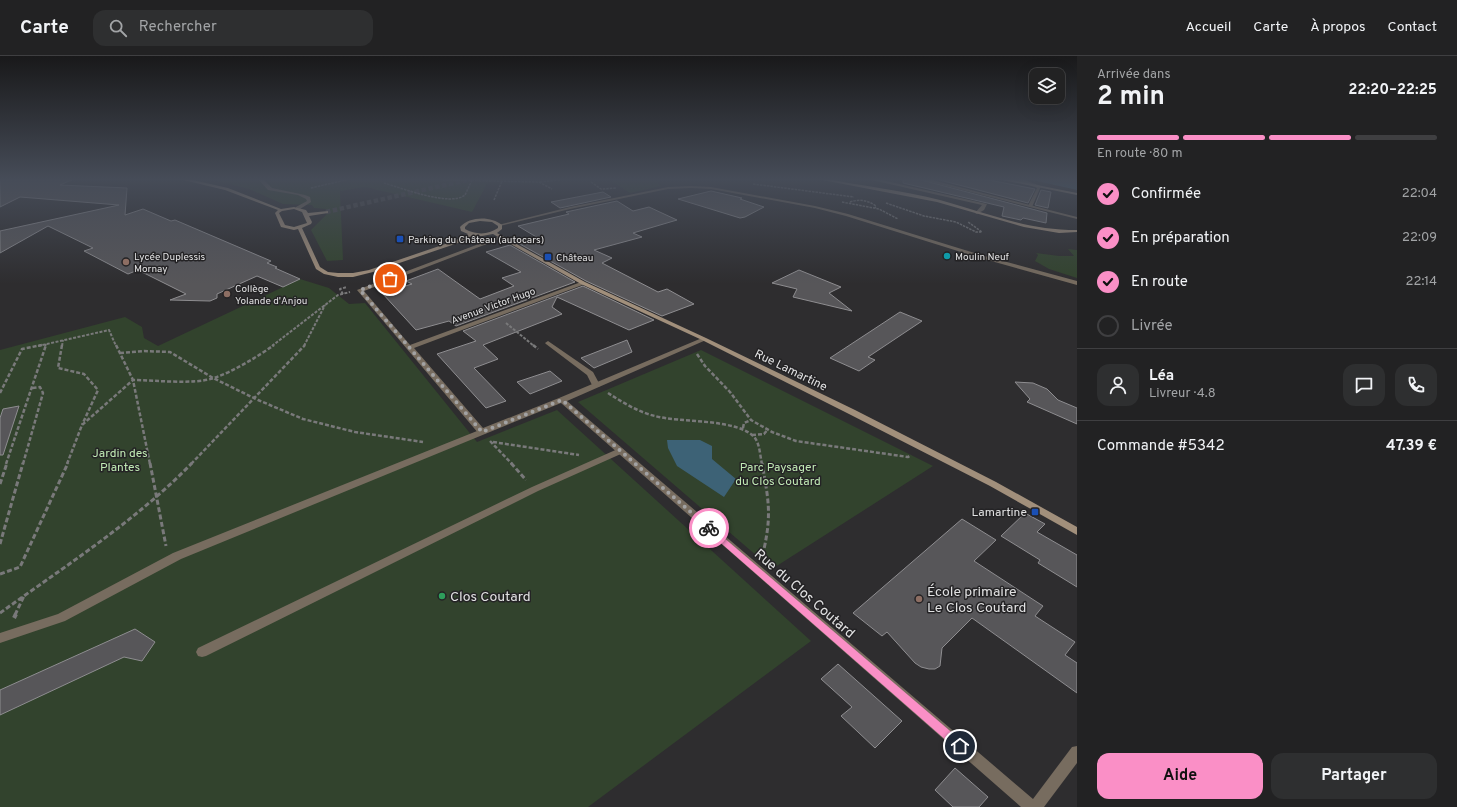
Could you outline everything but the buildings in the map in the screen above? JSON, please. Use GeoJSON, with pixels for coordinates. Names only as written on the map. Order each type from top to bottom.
{"type":"FeatureCollection","features":[{"type":"Feature","properties":{"kind":"street"},"geometry":{"type":"LineString","coordinates":[[277,213],[276,214],[283,226],[287,228],[300,228],[307,226],[310,222],[307,215],[319,213]]}},
{"type":"Feature","properties":{"kind":"street"},"geometry":{"type":"LineString","coordinates":[[500,225],[499,230],[494,233],[481,235],[465,232],[462,229],[463,225],[468,222],[489,220],[500,225],[549,213]]}},
{"type":"Feature","properties":{"kind":"street"},"geometry":{"type":"LineString","coordinates":[[840,213],[979,256],[1077,283]]}},
{"type":"Feature","properties":{"kind":"street"},"geometry":{"type":"LineString","coordinates":[[977,213],[1025,227],[1053,231],[1077,231]]}},
{"type":"Feature","properties":{"kind":"street"},"geometry":{"type":"LineString","coordinates":[[1058,213],[1077,218]]}},
{"type":"Feature","properties":{"kind":"street"},"geometry":{"type":"LineString","coordinates":[[300,228],[318,268],[326,273],[338,275],[353,275],[371,271],[456,242],[472,234]]}},
{"type":"Feature","properties":{"kind":"street","name":"Rue Lamartine"},"geometry":{"type":"LineString","coordinates":[[494,233],[583,283],[704,339],[993,484],[1077,531]]}},
{"type":"Feature","properties":{"kind":"street"},"geometry":{"type":"LineString","coordinates":[[482,432],[360,290],[502,237]]}},
{"type":"Feature","properties":{"kind":"street","name":"Avenue Victor Hugo"},"geometry":{"type":"LineString","coordinates":[[410,347],[583,283]]}},
{"type":"Feature","properties":{"kind":"street"},"geometry":{"type":"LineString","coordinates":[[3,637],[61,618],[168,561],[446,446],[562,400],[704,339]]}},
{"type":"Feature","properties":{"kind":"street"},"geometry":{"type":"LineString","coordinates":[[548,343],[590,374],[596,385]]}},
{"type":"Feature","properties":{"kind":"street","name":"Rue du Clos Coutard"},"geometry":{"type":"LineString","coordinates":[[562,400],[1031,807]]}},
{"type":"Feature","properties":{"kind":"street"},"geometry":{"type":"LineString","coordinates":[[202,652],[535,490],[620,451]]}},
{"type":"Feature","properties":{"kind":"street"},"geometry":{"type":"LineString","coordinates":[[1036,807],[1077,752]]}},
{"type":"Feature","properties":{"kind":"path"},"geometry":{"type":"LineString","coordinates":[[914,213],[956,222],[976,232],[982,232],[970,222],[964,220]]}},
{"type":"Feature","properties":{"kind":"path"},"geometry":{"type":"LineString","coordinates":[[82,425],[133,380],[190,381],[213,378],[260,355],[338,295],[360,290]]}},
{"type":"Feature","properties":{"kind":"path"},"geometry":{"type":"LineString","coordinates":[[0,613],[117,528],[174,482],[255,399],[304,346],[325,305]]}},
{"type":"Feature","properties":{"kind":"path"},"geometry":{"type":"LineString","coordinates":[[0,393],[22,349],[109,330],[133,380],[168,561]]}},
{"type":"Feature","properties":{"kind":"path"},"geometry":{"type":"LineString","coordinates":[[0,574],[20,567],[65,471],[82,425],[98,390],[84,374],[58,368],[63,340]]}},
{"type":"Feature","properties":{"kind":"path"},"geometry":{"type":"LineString","coordinates":[[0,484],[46,344]]}},
{"type":"Feature","properties":{"kind":"path"},"geometry":{"type":"LineString","coordinates":[[686,347],[699,355],[705,366],[730,392],[751,420],[768,429],[796,441],[908,457],[919,447]]}},
{"type":"Feature","properties":{"kind":"path"},"geometry":{"type":"LineString","coordinates":[[120,353],[144,351],[170,352],[213,378],[255,399],[303,419],[355,432],[446,446]]}},
{"type":"Feature","properties":{"kind":"path"},"geometry":{"type":"LineString","coordinates":[[596,385],[620,401],[655,416],[743,428],[756,438],[769,496],[770,519],[764,549],[747,561]]}},
{"type":"Feature","properties":{"kind":"path"},"geometry":{"type":"LineString","coordinates":[[0,544],[43,393],[40,387],[32,388]]}},
{"type":"Feature","properties":{"kind":"path"},"geometry":{"type":"LineString","coordinates":[[743,428],[744,423],[751,420]]}},
{"type":"Feature","properties":{"kind":"path"},"geometry":{"type":"LineString","coordinates":[[752,435],[764,434],[768,429]]}},
{"type":"Feature","properties":{"kind":"path"},"geometry":{"type":"LineString","coordinates":[[482,432],[535,490]]}},
{"type":"Feature","properties":{"kind":"path"},"geometry":{"type":"LineString","coordinates":[[491,441],[602,459]]}},
{"type":"Feature","properties":{"kind":"path"},"geometry":{"type":"LineString","coordinates":[[3,637],[25,595]]}},
{"type":"Feature","properties":{"kind":"green space"},"geometry":{"type":"Polygon","coordinates":[[[341,213],[343,260],[327,261],[311,230],[327,214],[341,213]]]}},
{"type":"Feature","properties":{"kind":"green space"},"geometry":{"type":"Polygon","coordinates":[[[1068,249],[1077,250],[1077,278],[1049,269],[1035,261],[1038,255],[1036,253],[1074,256],[1068,249]]]}},
{"type":"Feature","properties":{"kind":"green space","name":"Clos Coutard"},"geometry":{"type":"Polygon","coordinates":[[[300,279],[329,288],[349,304],[365,303],[477,442],[557,410],[811,641],[588,807],[0,807],[0,350],[125,317],[142,327],[144,338],[158,346],[300,279]]]}},
{"type":"Feature","properties":{"kind":"green space","name":"Parc Paysager du Clos Coutard"},"geometry":{"type":"Polygon","coordinates":[[[701,350],[933,466],[772,569],[578,402],[701,350]]]}},
{"type":"Feature","properties":{"kind":"water"},"geometry":{"type":"Polygon","coordinates":[[[667,440],[700,440],[712,446],[712,459],[736,479],[724,497],[677,466],[668,448],[667,440]]]}},
{"type":"Feature","properties":{"kind":"way so far"},"geometry":{"type":"LineString","coordinates":[[390,279],[360,290],[482,432],[562,400],[709,528]]}},
{"type":"Feature","properties":{"kind":"place","name":"Parking du Château (autocars)"},"geometry":{"type":"Point","coordinates":[400,239]}},
{"type":"Feature","properties":{"kind":"place","name":"Moulin Neuf"},"geometry":{"type":"Point","coordinates":[947,256]}},
{"type":"Feature","properties":{"kind":"place","name":"Château"},"geometry":{"type":"Point","coordinates":[548,257]}},
{"type":"Feature","properties":{"kind":"place","name":"Lycée Duplessis Mornay"},"geometry":{"type":"Point","coordinates":[126,262]}},
{"type":"Feature","properties":{"kind":"place","name":"Collège Yolande d'Anjou"},"geometry":{"type":"Point","coordinates":[227,294]}},
{"type":"Feature","properties":{"kind":"place","name":"Lamartine"},"geometry":{"type":"Point","coordinates":[1035,512]}},
{"type":"Feature","properties":{"kind":"place","name":"Clos Coutard"},"geometry":{"type":"Point","coordinates":[442,596]}},
{"type":"Feature","properties":{"kind":"place","name":"École primaire Le Clos Coutard"},"geometry":{"type":"Point","coordinates":[919,599]}},
{"type":"Feature","properties":{"kind":"route"},"geometry":{"type":"LineString","coordinates":[[709,528],[960,746]]}},
{"type":"Feature","properties":{"kind":"park label","name":"Jardin des Plantes"},"geometry":{"type":"Point","coordinates":[120,460]}}]}
